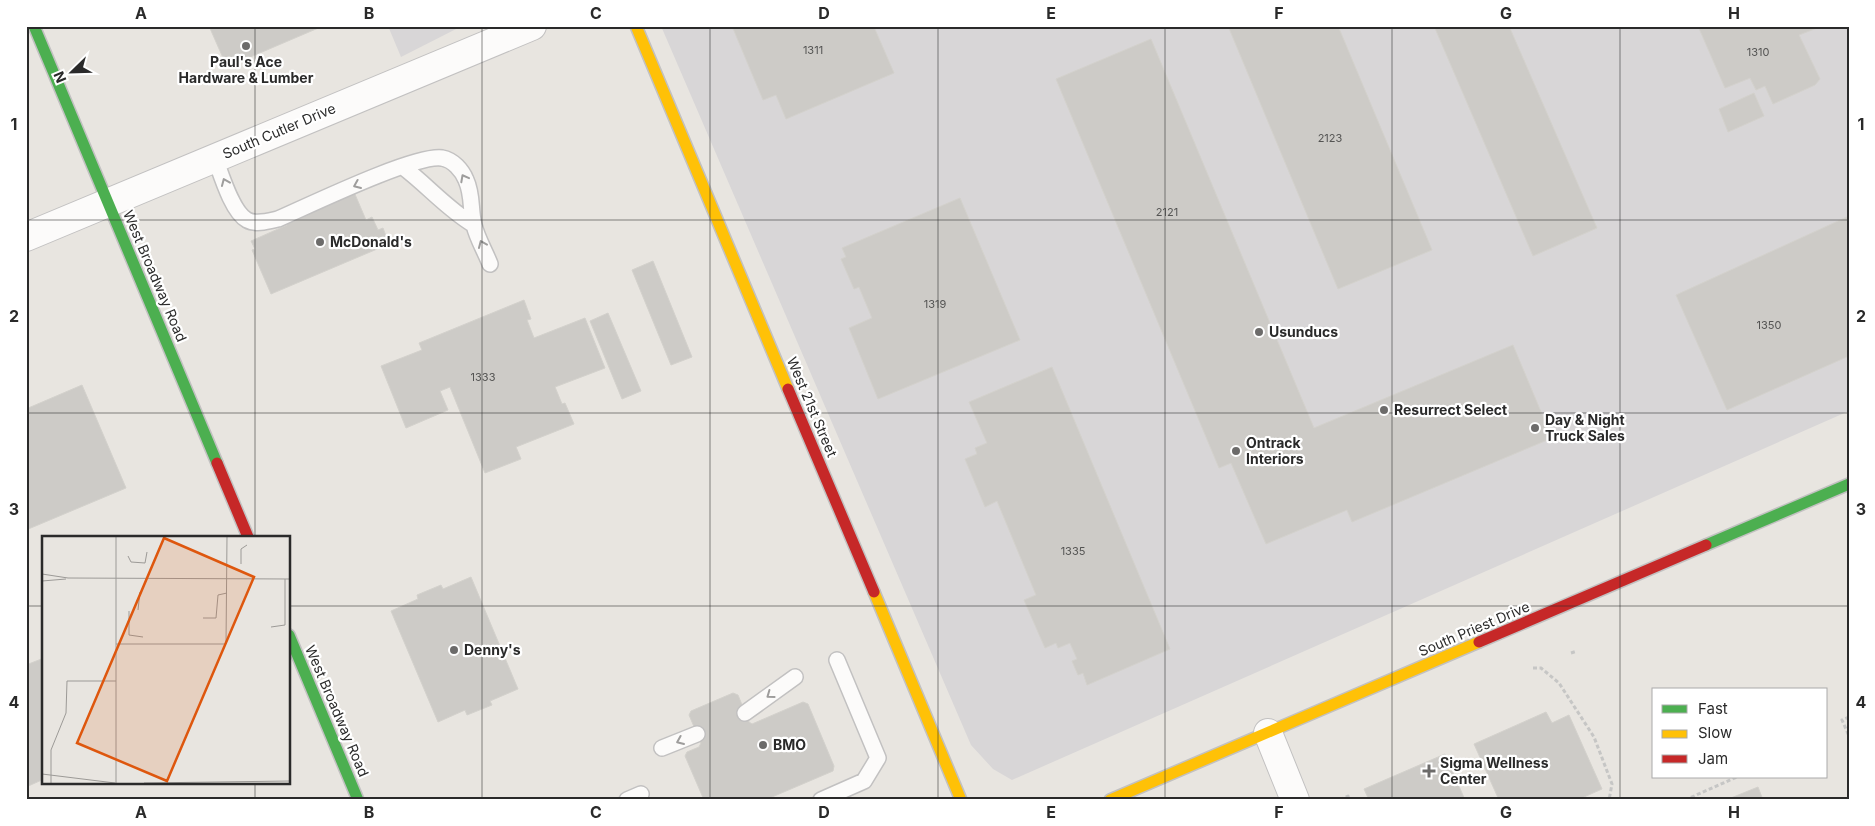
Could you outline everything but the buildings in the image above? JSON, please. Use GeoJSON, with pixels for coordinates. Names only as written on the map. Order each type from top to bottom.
{"type":"FeatureCollection","features":[{"type":"Feature","properties":{"kind":"main road","name":"West Broadway Road"},"geometry":{"type":"LineString","coordinates":[[34,26],[248,536]]}},
{"type":"Feature","properties":{"kind":"main road","name":"West 21st Street"},"geometry":{"type":"LineString","coordinates":[[636,26],[960,800]]}},
{"type":"Feature","properties":{"kind":"main road","name":"South Priest Drive"},"geometry":{"type":"LineString","coordinates":[[1110,800],[1849,484]]}},
{"type":"Feature","properties":{"kind":"main road","name":"West Broadway Road"},"geometry":{"type":"LineString","coordinates":[[290,637],[358,800]]}},
{"type":"Feature","properties":{"kind":"street","name":"South Cutler Drive"},"geometry":{"type":"LineString","coordinates":[[26,237],[532,26]]}},
{"type":"Feature","properties":{"kind":"street"},"geometry":{"type":"LineString","coordinates":[[1268,734],[1295,800]]}},
{"type":"Feature","properties":{"kind":"lane"},"geometry":{"type":"LineString","coordinates":[[215,158],[236,210],[248,221],[262,222],[278,218],[402,166],[430,159],[440,158],[449,160],[458,168],[466,180],[472,199],[474,225],[490,264]]}},
{"type":"Feature","properties":{"kind":"lane"},"geometry":{"type":"LineString","coordinates":[[402,166],[417,177],[459,216],[474,225]]}},
{"type":"Feature","properties":{"kind":"lane"},"geometry":{"type":"LineString","coordinates":[[821,800],[864,781],[878,758],[837,660]]}},
{"type":"Feature","properties":{"kind":"lane"},"geometry":{"type":"LineString","coordinates":[[745,713],[795,677]]}},
{"type":"Feature","properties":{"kind":"lane"},"geometry":{"type":"LineString","coordinates":[[662,748],[697,734]]}},
{"type":"Feature","properties":{"kind":"path"},"geometry":{"type":"LineString","coordinates":[[1571,653],[1576,651]]}},
{"type":"Feature","properties":{"kind":"path"},"geometry":{"type":"LineString","coordinates":[[1533,668],[1542,667],[1559,683],[1594,737],[1612,784],[1609,800]]}},
{"type":"Feature","properties":{"kind":"path"},"geometry":{"type":"LineString","coordinates":[[1849,717],[1842,720],[1849,736]]}},
{"type":"Feature","properties":{"kind":"path"},"geometry":{"type":"LineString","coordinates":[[1685,800],[1735,778]]}},
{"type":"Feature","properties":{"kind":"path"},"geometry":{"type":"LineString","coordinates":[[1340,800],[1348,796],[1350,800]]}},
{"type":"Feature","properties":{"kind":"shaded area"},"geometry":{"type":"Polygon","coordinates":[[[388,26],[462,26],[401,57],[388,26]]]}},
{"type":"Feature","properties":{"kind":"shaded area"},"geometry":{"type":"Polygon","coordinates":[[[661,26],[1849,26],[1849,411],[1012,780],[993,769],[971,745],[661,26]]]}},
{"type":"Feature","properties":{"kind":"traffic: fast"},"geometry":{"type":"LineString","coordinates":[[34,26],[217,463]]}},
{"type":"Feature","properties":{"kind":"traffic: fast"},"geometry":{"type":"LineString","coordinates":[[1706,545],[1849,484]]}},
{"type":"Feature","properties":{"kind":"traffic: fast"},"geometry":{"type":"LineString","coordinates":[[290,637],[358,800]]}},
{"type":"Feature","properties":{"kind":"traffic: slow"},"geometry":{"type":"LineString","coordinates":[[636,26],[788,389]]}},
{"type":"Feature","properties":{"kind":"traffic: slow"},"geometry":{"type":"LineString","coordinates":[[874,592],[961,800]]}},
{"type":"Feature","properties":{"kind":"traffic: slow"},"geometry":{"type":"LineString","coordinates":[[1110,800],[1479,642]]}},
{"type":"Feature","properties":{"kind":"traffic: jam"},"geometry":{"type":"LineString","coordinates":[[788,389],[874,592]]}},
{"type":"Feature","properties":{"kind":"traffic: jam"},"geometry":{"type":"LineString","coordinates":[[217,463],[248,536]]}},
{"type":"Feature","properties":{"kind":"traffic: jam"},"geometry":{"type":"LineString","coordinates":[[1479,642],[1706,545]]}},
{"type":"Feature","properties":{"kind":"place","name":"Paul's Ace Hardware & Lumber"},"geometry":{"type":"Point","coordinates":[246,46]}},
{"type":"Feature","properties":{"kind":"place","name":"McDonald's"},"geometry":{"type":"Point","coordinates":[320,242]}},
{"type":"Feature","properties":{"kind":"place","name":"Usunducs"},"geometry":{"type":"Point","coordinates":[1259,332]}},
{"type":"Feature","properties":{"kind":"place","name":"Resurrect Select"},"geometry":{"type":"Point","coordinates":[1384,410]}},
{"type":"Feature","properties":{"kind":"place","name":"Day & Night Truck Sales"},"geometry":{"type":"Point","coordinates":[1535,428]}},
{"type":"Feature","properties":{"kind":"place","name":"Ontrack Interiors"},"geometry":{"type":"Point","coordinates":[1236,451]}},
{"type":"Feature","properties":{"kind":"place","name":"Denny's"},"geometry":{"type":"Point","coordinates":[454,650]}},
{"type":"Feature","properties":{"kind":"place","name":"BMO"},"geometry":{"type":"Point","coordinates":[763,745]}},
{"type":"Feature","properties":{"kind":"place","name":"Sigma Wellness Center"},"geometry":{"type":"Point","coordinates":[1429,771]}}]}
